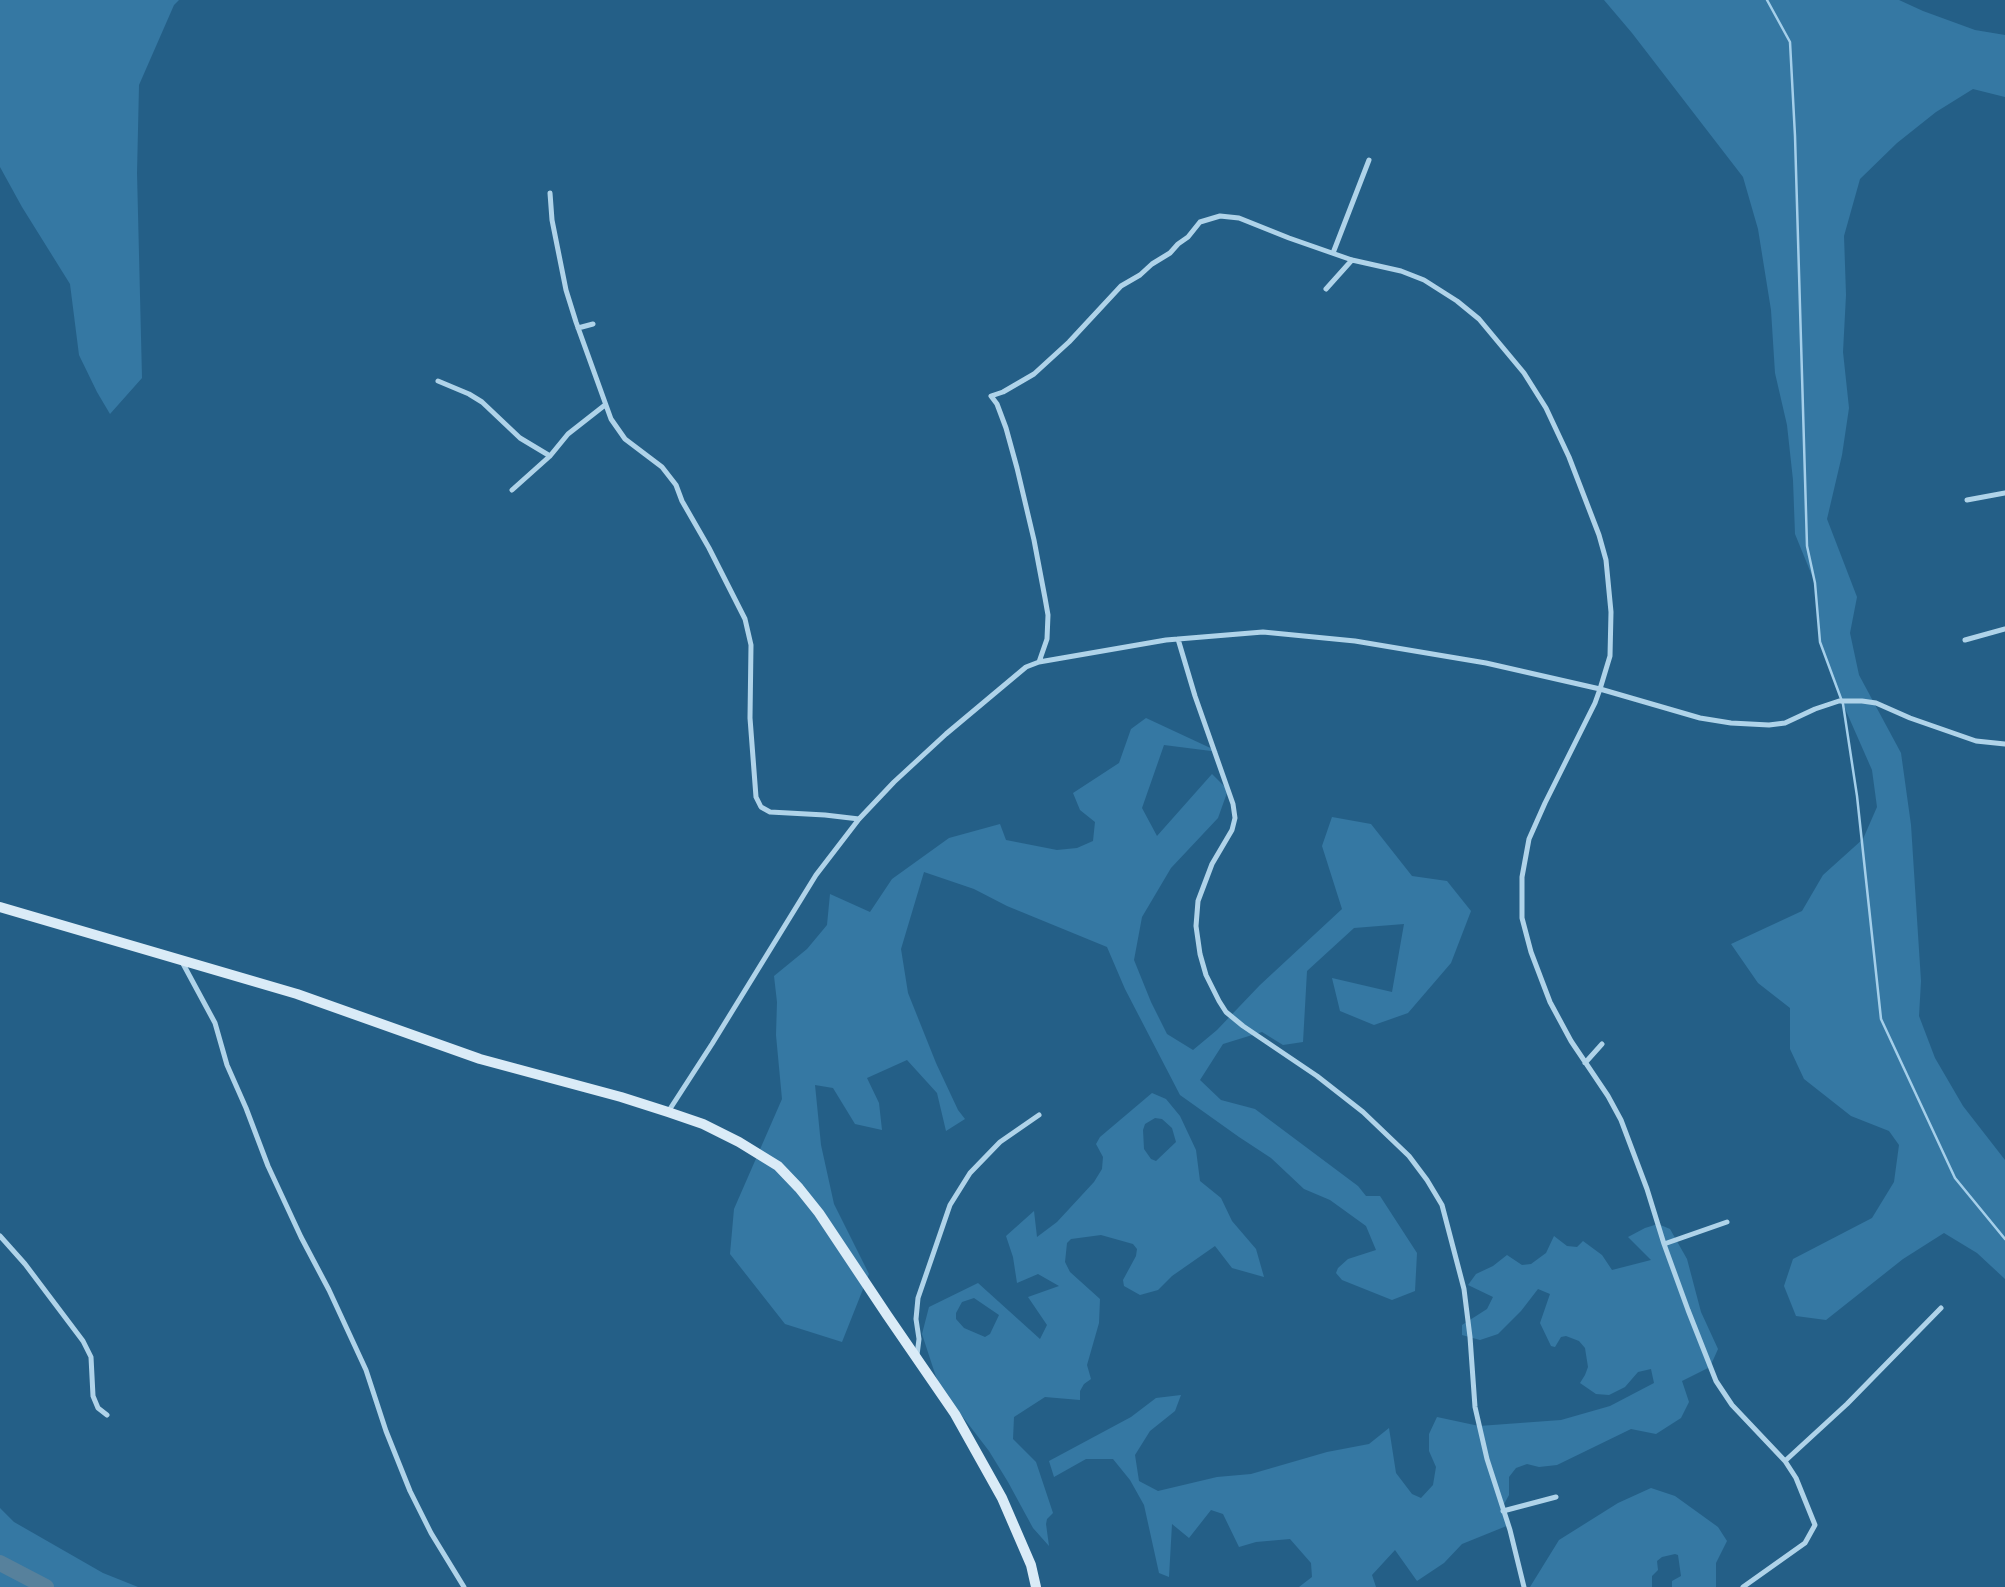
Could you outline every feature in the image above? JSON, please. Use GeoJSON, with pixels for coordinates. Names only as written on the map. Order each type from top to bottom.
{"type":"FeatureCollection","features":[{"type":"Feature","properties":{"kind":"main road"},"geometry":{"type":"LineString","coordinates":[[0,906],[297,994],[480,1059],[622,1097],[668,1112],[703,1124],[739,1142],[778,1166],[820,1213],[955,1414],[1002,1498],[1031,1565],[1036,1587]]}},
{"type":"Feature","properties":{"kind":"street"},"geometry":{"type":"LineString","coordinates":[[1333,253],[1369,160]]}},
{"type":"Feature","properties":{"kind":"street"},"geometry":{"type":"LineString","coordinates":[[550,193],[554,229],[566,290],[611,419],[625,439],[662,467],[676,484],[682,501],[714,557],[745,619],[751,645],[750,718],[756,796],[761,806],[770,812],[859,819]]}},
{"type":"Feature","properties":{"kind":"street"},"geometry":{"type":"LineString","coordinates":[[1039,662],[1047,639],[1048,615],[1045,598],[1017,468],[1006,428],[997,404],[991,396],[1003,392],[1034,374],[1069,342],[1121,286],[1170,253],[1178,244],[1188,238],[1200,222],[1220,216],[1240,218],[1352,260],[1401,271],[1424,280],[1457,301],[1479,319],[1524,373],[1546,408],[1569,457],[1599,535],[1606,560],[1611,621],[1610,656],[1600,689],[1529,839],[1522,876],[1522,918],[1531,952],[1550,1002],[1570,1041],[1608,1096],[1621,1120],[1647,1189],[1664,1244],[1716,1381],[1732,1405],[1785,1461],[1796,1478],[1815,1525],[1805,1543],[1743,1587]]}},
{"type":"Feature","properties":{"kind":"street"},"geometry":{"type":"LineString","coordinates":[[1326,289],[1352,260]]}},
{"type":"Feature","properties":{"kind":"street"},"geometry":{"type":"LineString","coordinates":[[578,328],[593,324]]}},
{"type":"Feature","properties":{"kind":"street"},"geometry":{"type":"LineString","coordinates":[[438,381],[469,394],[482,402],[520,438],[550,456]]}},
{"type":"Feature","properties":{"kind":"street"},"geometry":{"type":"LineString","coordinates":[[512,490],[550,456],[568,434],[605,405]]}},
{"type":"Feature","properties":{"kind":"street"},"geometry":{"type":"LineString","coordinates":[[1967,500],[2005,493]]}},
{"type":"Feature","properties":{"kind":"street"},"geometry":{"type":"LineString","coordinates":[[1965,640],[2005,629]]}},
{"type":"Feature","properties":{"kind":"street"},"geometry":{"type":"LineString","coordinates":[[668,1112],[816,874],[859,819],[894,782],[946,734],[1026,667],[1039,662],[1124,646],[1178,639],[1263,632],[1356,641],[1486,663],[1600,689],[1700,718],[1731,723],[1769,725],[1785,723],[1815,709],[1839,701],[1862,700],[1876,703],[1918,721],[1976,741],[2005,744]]}},
{"type":"Feature","properties":{"kind":"street"},"geometry":{"type":"LineString","coordinates":[[1178,639],[1233,804],[1235,818],[1232,830],[1212,864],[1198,901],[1196,926],[1200,954],[1206,975],[1218,1001],[1226,1012],[1243,1026],[1317,1076],[1364,1112],[1409,1156],[1427,1180],[1442,1205],[1464,1289],[1470,1337],[1475,1407],[1487,1459],[1504,1511],[1524,1587]]}},
{"type":"Feature","properties":{"kind":"street"},"geometry":{"type":"LineString","coordinates":[[181,960],[215,1023],[227,1065],[268,1166],[366,1370],[386,1431],[410,1492],[464,1587]]}},
{"type":"Feature","properties":{"kind":"street"},"geometry":{"type":"LineString","coordinates":[[1585,1063],[1602,1044]]}},
{"type":"Feature","properties":{"kind":"street"},"geometry":{"type":"LineString","coordinates":[[916,1358],[919,1339],[916,1319],[918,1298],[950,1205],[970,1173],[1000,1142],[1039,1115]]}},
{"type":"Feature","properties":{"kind":"street"},"geometry":{"type":"LineString","coordinates":[[1664,1244],[1727,1222]]}},
{"type":"Feature","properties":{"kind":"street"},"geometry":{"type":"LineString","coordinates":[[0,1236],[25,1264],[83,1340],[91,1357],[93,1396],[98,1408],[107,1416]]}},
{"type":"Feature","properties":{"kind":"street"},"geometry":{"type":"LineString","coordinates":[[1785,1461],[1847,1404],[1941,1308]]}},
{"type":"Feature","properties":{"kind":"street"},"geometry":{"type":"LineString","coordinates":[[1504,1511],[1556,1497]]}},
{"type":"Feature","properties":{"kind":"shaded area"},"geometry":{"type":"Polygon","coordinates":[[[0,0],[179,0],[174,5],[139,85],[137,173],[142,378],[110,414],[79,355],[70,284],[22,207],[0,167],[0,0]]]}},
{"type":"Feature","properties":{"kind":"shaded area"},"geometry":{"type":"Polygon","coordinates":[[[1604,0],[1899,0],[1975,30],[2005,35],[2005,97],[1973,89],[1936,112],[1897,143],[1860,179],[1844,236],[1846,295],[1843,352],[1849,408],[1842,455],[1827,519],[1857,597],[1850,633],[1859,675],[1901,753],[1911,825],[1921,981],[1919,1016],[1935,1058],[1963,1106],[2005,1160],[2005,1279],[1977,1253],[1944,1233],[1903,1259],[1826,1320],[1796,1316],[1784,1286],[1793,1259],[1872,1218],[1894,1182],[1899,1145],[1889,1131],[1851,1116],[1804,1079],[1790,1049],[1790,1008],[1758,983],[1731,944],[1802,911],[1823,875],[1863,839],[1877,807],[1872,770],[1843,704],[1820,642],[1815,583],[1795,534],[1793,480],[1787,425],[1775,373],[1771,310],[1758,229],[1743,177],[1632,33],[1604,0]]]}},
{"type":"Feature","properties":{"kind":"shaded area"},"geometry":{"type":"Polygon","coordinates":[[[1146,718],[1219,752],[1164,745],[1142,808],[1157,836],[1212,774],[1228,790],[1218,818],[1171,868],[1142,917],[1134,960],[1151,1002],[1167,1034],[1193,1050],[1217,1030],[1260,985],[1342,909],[1322,846],[1332,817],[1371,824],[1412,876],[1447,881],[1471,911],[1451,963],[1408,1013],[1374,1025],[1340,1011],[1332,978],[1392,992],[1404,924],[1354,928],[1307,971],[1303,1042],[1283,1045],[1262,1032],[1223,1044],[1200,1080],[1221,1100],[1255,1109],[1358,1186],[1366,1196],[1380,1196],[1417,1253],[1415,1291],[1392,1300],[1342,1280],[1336,1273],[1338,1268],[1348,1259],[1376,1250],[1366,1226],[1330,1200],[1304,1189],[1271,1158],[1180,1095],[1125,989],[1107,947],[1007,906],[974,889],[924,872],[901,949],[908,993],[936,1063],[958,1110],[965,1119],[946,1131],[937,1093],[907,1060],[867,1078],[879,1103],[882,1130],[855,1124],[833,1088],[815,1085],[821,1145],[834,1204],[869,1274],[842,1342],[785,1324],[730,1254],[734,1209],[782,1099],[776,1035],[777,1002],[774,976],[807,949],[827,925],[830,894],[870,912],[892,879],[949,838],[1000,824],[1006,840],[1057,850],[1077,848],[1093,841],[1095,822],[1080,810],[1073,793],[1119,763],[1131,729],[1146,718]]]}},
{"type":"Feature","properties":{"kind":"shaded area"},"geometry":{"type":"Polygon","coordinates":[[[1152,1093],[1166,1099],[1180,1116],[1196,1150],[1200,1181],[1221,1198],[1232,1221],[1256,1249],[1264,1277],[1232,1268],[1215,1246],[1172,1276],[1158,1290],[1140,1295],[1124,1286],[1123,1280],[1136,1256],[1137,1249],[1133,1244],[1101,1235],[1071,1239],[1067,1243],[1065,1262],[1070,1272],[1100,1299],[1099,1323],[1087,1365],[1091,1379],[1084,1384],[1080,1391],[1080,1400],[1045,1397],[1014,1417],[1013,1439],[1036,1462],[1053,1513],[1047,1519],[1046,1524],[1049,1546],[1033,1528],[989,1451],[939,1386],[922,1334],[929,1307],[978,1283],[1040,1339],[1047,1325],[1028,1297],[1059,1286],[1038,1274],[1017,1283],[1013,1257],[1006,1236],[1034,1211],[1037,1237],[1057,1222],[1094,1182],[1102,1169],[1103,1157],[1096,1144],[1100,1137],[1152,1093]],[[1155,1118],[1145,1124],[1143,1130],[1144,1149],[1151,1159],[1156,1161],[1176,1142],[1172,1128],[1162,1119],[1155,1118]],[[974,1298],[962,1302],[956,1313],[956,1319],[964,1328],[985,1337],[990,1334],[999,1315],[974,1298]]]}},
{"type":"Feature","properties":{"kind":"shaded area"},"geometry":{"type":"Polygon","coordinates":[[[1658,1224],[1670,1229],[1687,1259],[1701,1312],[1718,1349],[1710,1367],[1682,1381],[1689,1402],[1681,1418],[1656,1434],[1631,1429],[1557,1465],[1539,1467],[1527,1464],[1516,1468],[1509,1477],[1509,1495],[1503,1506],[1509,1525],[1462,1544],[1444,1563],[1417,1581],[1395,1550],[1372,1575],[1376,1587],[1299,1587],[1312,1577],[1311,1563],[1290,1539],[1256,1542],[1239,1547],[1223,1514],[1211,1510],[1189,1538],[1172,1524],[1169,1577],[1159,1573],[1144,1505],[1130,1480],[1113,1459],[1086,1459],[1054,1477],[1049,1461],[1131,1417],[1156,1398],[1181,1395],[1175,1411],[1150,1431],[1135,1455],[1139,1481],[1158,1491],[1217,1477],[1251,1474],[1327,1452],[1369,1444],[1389,1428],[1396,1473],[1412,1494],[1421,1498],[1433,1485],[1436,1467],[1429,1451],[1429,1434],[1437,1417],[1479,1426],[1561,1420],[1610,1406],[1654,1383],[1651,1369],[1638,1372],[1625,1387],[1609,1395],[1596,1394],[1580,1383],[1588,1367],[1585,1348],[1579,1341],[1566,1336],[1561,1337],[1555,1347],[1551,1346],[1540,1323],[1550,1294],[1538,1289],[1521,1311],[1498,1334],[1480,1340],[1462,1335],[1462,1325],[1487,1309],[1493,1297],[1468,1285],[1476,1274],[1493,1266],[1507,1255],[1522,1265],[1531,1264],[1546,1253],[1554,1236],[1567,1246],[1577,1247],[1583,1241],[1602,1255],[1612,1270],[1651,1260],[1628,1237],[1658,1224]]]}},
{"type":"Feature","properties":{"kind":"shaded area"},"geometry":{"type":"Polygon","coordinates":[[[1651,1488],[1675,1496],[1718,1527],[1727,1541],[1716,1563],[1716,1587],[1672,1587],[1672,1581],[1681,1576],[1678,1555],[1675,1554],[1662,1557],[1657,1561],[1658,1570],[1652,1576],[1652,1587],[1530,1587],[1559,1540],[1618,1503],[1651,1488]]]}},
{"type":"Feature","properties":{"kind":"shaded area"},"geometry":{"type":"Polygon","coordinates":[[[0,1508],[14,1522],[103,1573],[138,1587],[0,1587],[0,1508]]]}},
{"type":"Feature","properties":{"kind":"waterway"},"geometry":{"type":"LineString","coordinates":[[1767,0],[1790,42],[1795,136],[1807,546],[1815,583],[1820,642],[1843,704],[1857,796],[1881,1019],[1955,1178],[2005,1239]]}},
{"type":"Feature","properties":{"kind":"waterway"},"geometry":{"type":"LineString","coordinates":[[0,1563],[46,1587]]}}]}
